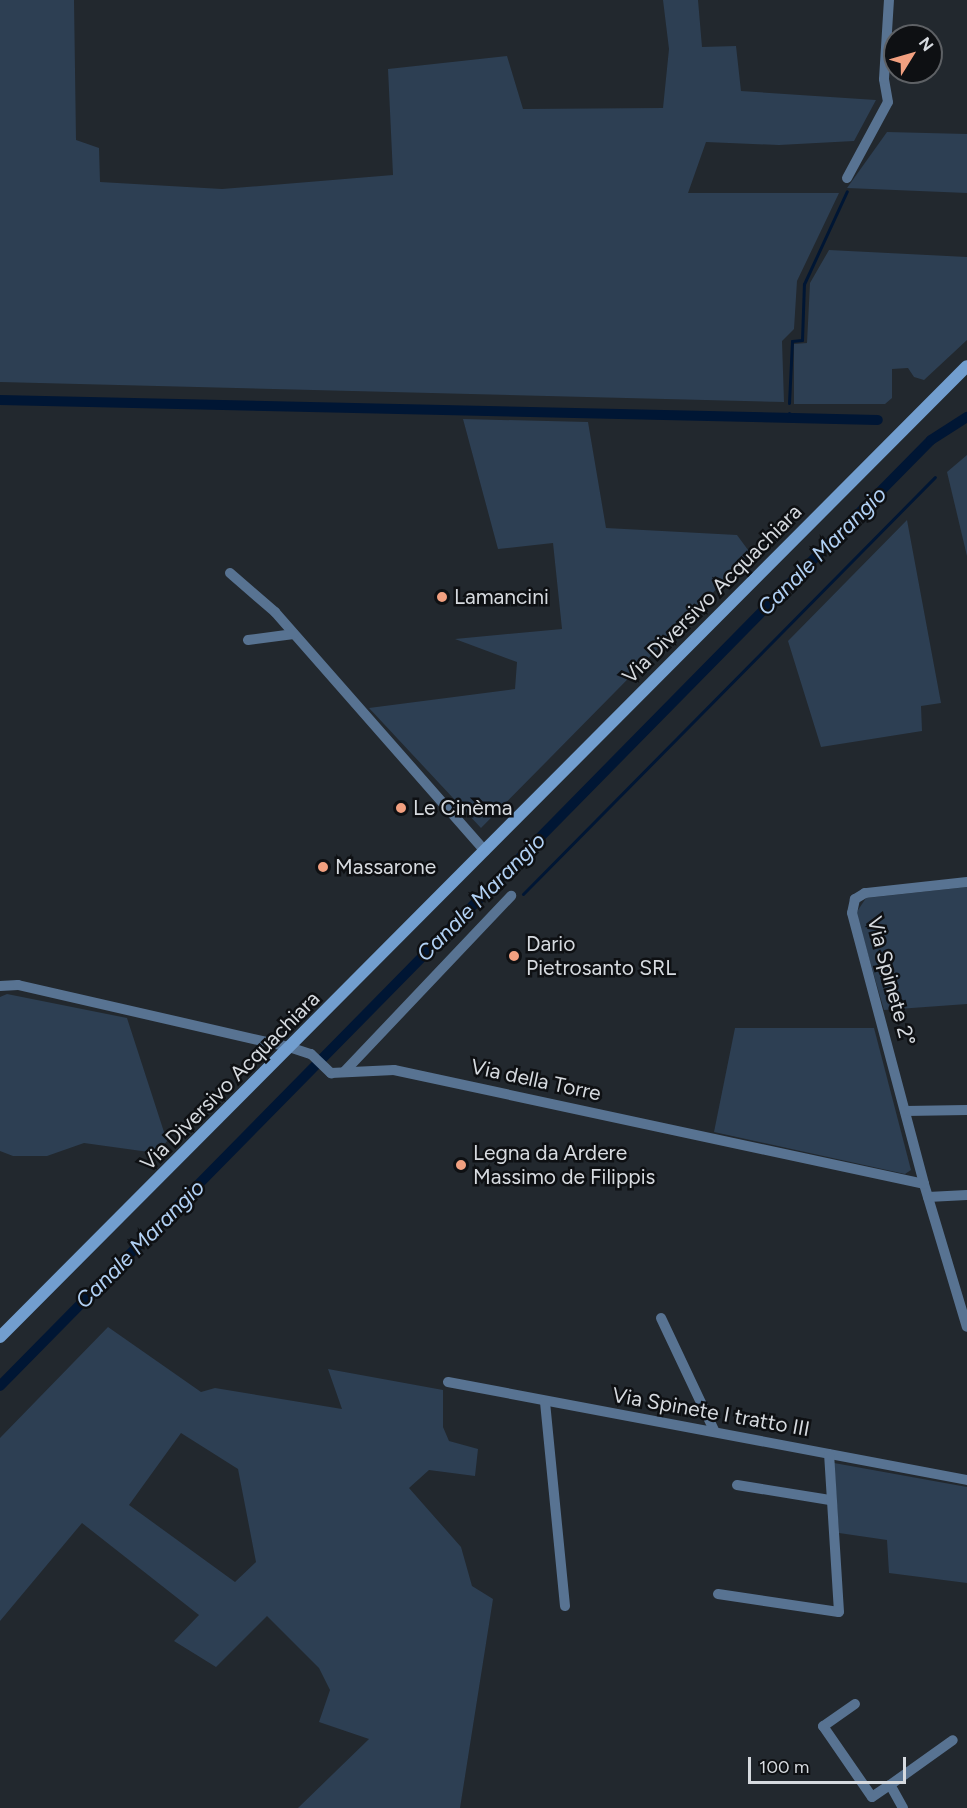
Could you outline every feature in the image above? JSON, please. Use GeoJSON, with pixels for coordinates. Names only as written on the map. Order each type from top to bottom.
{"type":"FeatureCollection","features":[{"type":"Feature","properties":{"kind":"main road","name":"Via Diversivo Acquachiara"},"geometry":{"type":"LineString","coordinates":[[0,1337],[292,1047],[967,366]]}},
{"type":"Feature","properties":{"kind":"street"},"geometry":{"type":"LineString","coordinates":[[847,178],[888,102],[884,79],[889,0]]}},
{"type":"Feature","properties":{"kind":"street"},"geometry":{"type":"LineString","coordinates":[[230,573],[294,634],[485,851]]}},
{"type":"Feature","properties":{"kind":"street"},"geometry":{"type":"LineString","coordinates":[[248,640],[294,634]]}},
{"type":"Feature","properties":{"kind":"street","name":"Via Spinete 2°"},"geometry":{"type":"LineString","coordinates":[[924,1184],[852,913],[855,899],[865,893],[967,882]]}},
{"type":"Feature","properties":{"kind":"street"},"geometry":{"type":"LineString","coordinates":[[344,1072],[511,896]]}},
{"type":"Feature","properties":{"kind":"street","name":"Via della Torre"},"geometry":{"type":"LineString","coordinates":[[0,986],[18,985],[292,1047],[311,1054],[331,1073],[394,1070],[924,1184]]}},
{"type":"Feature","properties":{"kind":"street"},"geometry":{"type":"LineString","coordinates":[[906,1111],[967,1110]]}},
{"type":"Feature","properties":{"kind":"street"},"geometry":{"type":"LineString","coordinates":[[924,1184],[967,1327]]}},
{"type":"Feature","properties":{"kind":"street"},"geometry":{"type":"LineString","coordinates":[[928,1197],[967,1195]]}},
{"type":"Feature","properties":{"kind":"street"},"geometry":{"type":"LineString","coordinates":[[661,1318],[714,1430]]}},
{"type":"Feature","properties":{"kind":"street","name":"Via Spinete I tratto III"},"geometry":{"type":"LineString","coordinates":[[448,1382],[545,1402],[714,1430],[967,1480]]}},
{"type":"Feature","properties":{"kind":"street"},"geometry":{"type":"LineString","coordinates":[[545,1402],[565,1606]]}},
{"type":"Feature","properties":{"kind":"street"},"geometry":{"type":"LineString","coordinates":[[718,1594],[839,1612],[830,1500],[829,1454]]}},
{"type":"Feature","properties":{"kind":"street"},"geometry":{"type":"LineString","coordinates":[[737,1485],[830,1500]]}},
{"type":"Feature","properties":{"kind":"street"},"geometry":{"type":"LineString","coordinates":[[855,1704],[823,1726],[872,1797],[953,1740]]}},
{"type":"Feature","properties":{"kind":"street"},"geometry":{"type":"LineString","coordinates":[[890,1785],[903,1808]]}},
{"type":"Feature","properties":{"kind":"shaded area"},"geometry":{"type":"Polygon","coordinates":[[[0,0],[74,0],[76,140],[99,148],[100,182],[222,189],[393,175],[388,69],[507,56],[523,109],[663,108],[669,49],[663,0],[698,0],[702,47],[736,46],[741,91],[876,100],[854,141],[779,145],[706,142],[688,193],[839,193],[797,281],[794,329],[782,341],[784,402],[0,382],[0,0]]]}},
{"type":"Feature","properties":{"kind":"shaded area"},"geometry":{"type":"Polygon","coordinates":[[[887,132],[967,134],[967,193],[847,188],[887,132]]]}},
{"type":"Feature","properties":{"kind":"shaded area"},"geometry":{"type":"Polygon","coordinates":[[[829,250],[967,257],[967,340],[924,380],[914,377],[908,368],[892,369],[892,398],[885,404],[794,404],[794,344],[807,343],[810,283],[829,250]]]}},
{"type":"Feature","properties":{"kind":"shaded area"},"geometry":{"type":"Polygon","coordinates":[[[463,419],[588,422],[606,528],[737,535],[751,554],[481,828],[369,708],[515,689],[517,662],[455,639],[562,629],[553,543],[498,549],[463,419]]]}},
{"type":"Feature","properties":{"kind":"shaded area"},"geometry":{"type":"Polygon","coordinates":[[[967,455],[967,556],[947,472],[967,455]]]}},
{"type":"Feature","properties":{"kind":"shaded area"},"geometry":{"type":"Polygon","coordinates":[[[907,520],[941,703],[921,706],[922,731],[821,747],[788,641],[907,520]]]}},
{"type":"Feature","properties":{"kind":"shaded area"},"geometry":{"type":"Polygon","coordinates":[[[967,887],[967,1004],[884,1010],[856,913],[866,898],[967,887]]]}},
{"type":"Feature","properties":{"kind":"shaded area"},"geometry":{"type":"Polygon","coordinates":[[[7,994],[127,1018],[164,1132],[172,1135],[155,1156],[149,1152],[84,1143],[47,1156],[13,1156],[0,1151],[0,997],[7,994]]]}},
{"type":"Feature","properties":{"kind":"shaded area"},"geometry":{"type":"Polygon","coordinates":[[[735,1028],[874,1028],[911,1170],[905,1174],[714,1132],[735,1028]]]}},
{"type":"Feature","properties":{"kind":"shaded area"},"geometry":{"type":"Polygon","coordinates":[[[108,1327],[201,1392],[215,1388],[342,1409],[328,1369],[443,1390],[443,1427],[449,1441],[478,1449],[475,1476],[429,1470],[409,1488],[461,1547],[472,1586],[493,1599],[460,1808],[298,1808],[369,1739],[319,1722],[330,1690],[319,1668],[267,1616],[216,1667],[174,1641],[199,1615],[82,1523],[0,1621],[0,1438],[108,1327]],[[181,1433],[129,1505],[235,1582],[256,1562],[238,1469],[181,1433]]]}},
{"type":"Feature","properties":{"kind":"shaded area"},"geometry":{"type":"Polygon","coordinates":[[[834,1463],[967,1487],[967,1583],[889,1573],[887,1540],[839,1533],[834,1463]]]}},
{"type":"Feature","properties":{"kind":"waterway"},"geometry":{"type":"LineString","coordinates":[[789,403],[792,341],[802,340],[804,284],[847,191]]}},
{"type":"Feature","properties":{"kind":"waterway"},"geometry":{"type":"LineString","coordinates":[[0,400],[878,420]]}},
{"type":"Feature","properties":{"kind":"waterway"},"geometry":{"type":"LineString","coordinates":[[789,413],[789,418]]}},
{"type":"Feature","properties":{"kind":"waterway","name":"Canale Marangio"},"geometry":{"type":"LineString","coordinates":[[0,1386],[931,440],[967,417]]}},
{"type":"Feature","properties":{"kind":"waterway"},"geometry":{"type":"LineString","coordinates":[[523,894],[935,477]]}},
{"type":"Feature","properties":{"kind":"place","name":"Lamancini"},"geometry":{"type":"Point","coordinates":[442,597]}},
{"type":"Feature","properties":{"kind":"place","name":"Le Cinèma"},"geometry":{"type":"Point","coordinates":[401,808]}},
{"type":"Feature","properties":{"kind":"place","name":"Massarone"},"geometry":{"type":"Point","coordinates":[323,867]}},
{"type":"Feature","properties":{"kind":"place","name":"Dario Pietrosanto SRL"},"geometry":{"type":"Point","coordinates":[514,956]}},
{"type":"Feature","properties":{"kind":"place","name":"Legna da Ardere Massimo de Filippis"},"geometry":{"type":"Point","coordinates":[461,1165]}}]}
